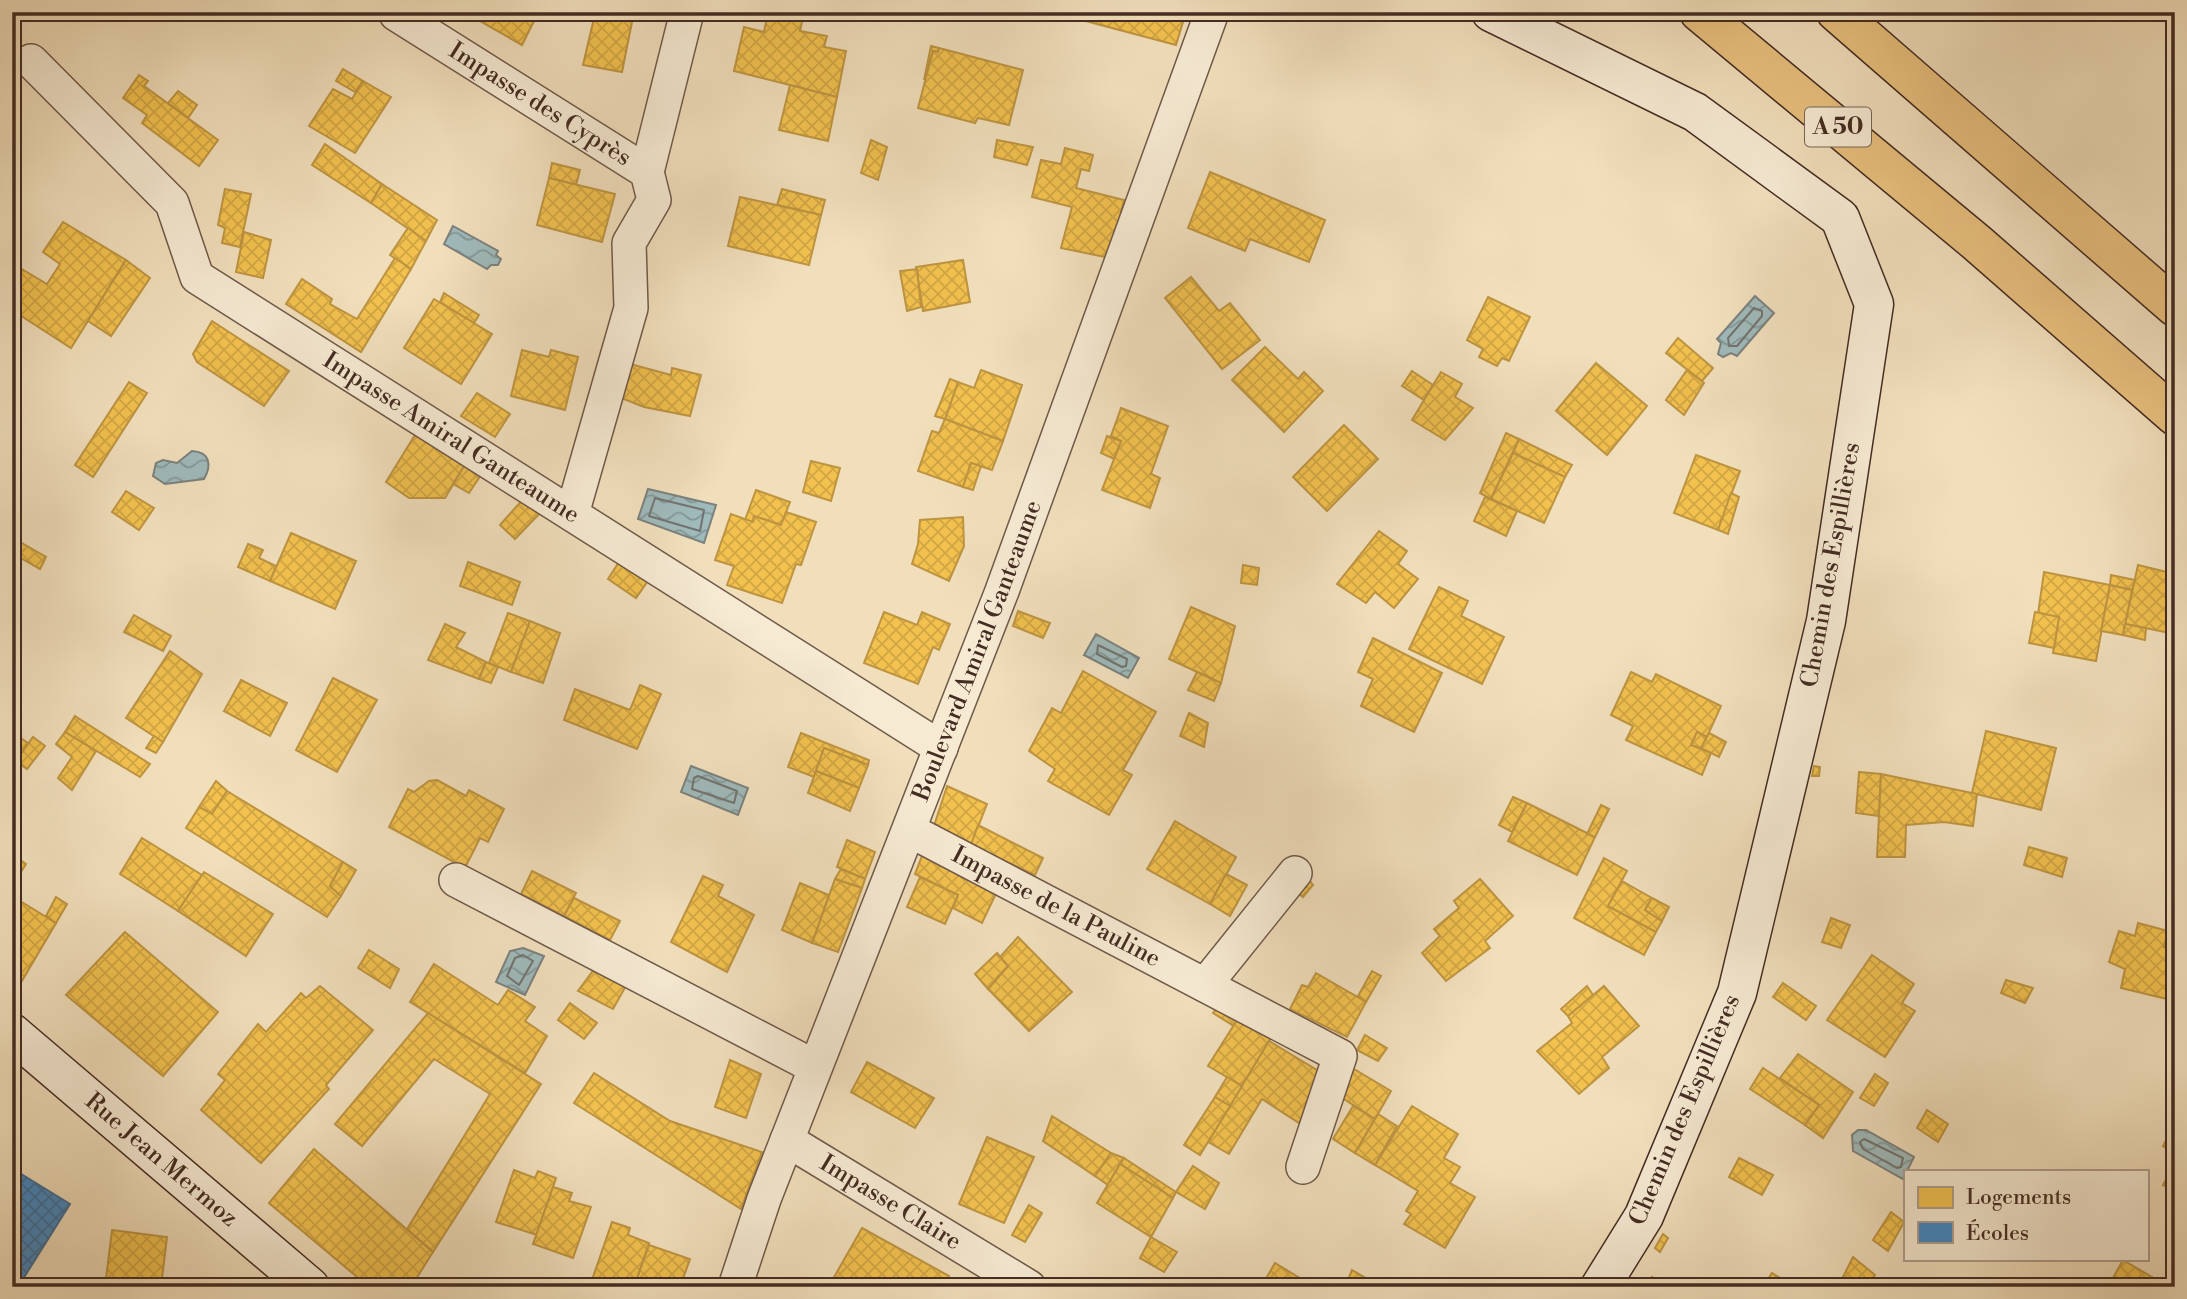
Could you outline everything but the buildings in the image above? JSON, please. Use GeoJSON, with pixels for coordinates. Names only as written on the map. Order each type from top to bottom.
{"type":"FeatureCollection","features":[{"type":"Feature","properties":{"kind":"highway","name":"A 50"},"geometry":{"type":"LineString","coordinates":[[1699,12],[1976,242],[2175,416]]}},
{"type":"Feature","properties":{"kind":"highway"},"geometry":{"type":"LineString","coordinates":[[1836,12],[2175,307]]}},
{"type":"Feature","properties":{"kind":"street","name":"Impasse des Cyprès"},"geometry":{"type":"LineString","coordinates":[[572,514],[631,308],[629,243],[654,200],[647,172],[687,12]]}},
{"type":"Feature","properties":{"kind":"street","name":"Boulevard Amiral Ganteaume"},"geometry":{"type":"LineString","coordinates":[[735,1287],[815,1067],[1002,592],[1212,12]]}},
{"type":"Feature","properties":{"kind":"street","name":"Chemin des Espillières"},"geometry":{"type":"LineString","coordinates":[[1491,12],[1695,112],[1840,218],[1874,304],[1826,621],[1737,993],[1644,1216],[1600,1287]]}},
{"type":"Feature","properties":{"kind":"street","name":"Impasse des Cyprès"},"geometry":{"type":"LineString","coordinates":[[396,14],[647,172]]}},
{"type":"Feature","properties":{"kind":"street","name":"Impasse Amiral Ganteaume"},"geometry":{"type":"LineString","coordinates":[[31,61],[172,203],[197,277],[941,748]]}},
{"type":"Feature","properties":{"kind":"street","name":"Impasse de la Pauline"},"geometry":{"type":"LineString","coordinates":[[909,830],[1340,1056],[1303,1167]]}},
{"type":"Feature","properties":{"kind":"street"},"geometry":{"type":"LineString","coordinates":[[1205,985],[1295,873]]}},
{"type":"Feature","properties":{"kind":"street"},"geometry":{"type":"LineString","coordinates":[[456,880],[815,1067]]}},
{"type":"Feature","properties":{"kind":"street","name":"Rue Jean Mermoz"},"geometry":{"type":"LineString","coordinates":[[12,1033],[310,1287]]}},
{"type":"Feature","properties":{"kind":"street","name":"Impasse Claire"},"geometry":{"type":"LineString","coordinates":[[787,1140],[1029,1287]]}},
{"type":"Feature","properties":{"kind":"water"},"geometry":{"type":"Polygon","coordinates":[[[453,226],[498,251],[496,255],[501,259],[498,265],[491,265],[487,269],[444,244],[453,226]]]}},
{"type":"Feature","properties":{"kind":"water"},"geometry":{"type":"Polygon","coordinates":[[[1755,296],[1774,313],[1737,356],[1731,353],[1723,357],[1718,354],[1721,343],[1717,339],[1755,296]]]}},
{"type":"Feature","properties":{"kind":"water"},"geometry":{"type":"Polygon","coordinates":[[[192,451],[203,454],[208,460],[204,479],[165,484],[153,476],[156,463],[163,460],[177,463],[192,451]]]}},
{"type":"Feature","properties":{"kind":"water"},"geometry":{"type":"Polygon","coordinates":[[[648,489],[716,505],[704,543],[638,519],[648,489]]]}},
{"type":"Feature","properties":{"kind":"water"},"geometry":{"type":"Polygon","coordinates":[[[1096,634],[1139,658],[1128,678],[1084,655],[1096,634]]]}},
{"type":"Feature","properties":{"kind":"water"},"geometry":{"type":"Polygon","coordinates":[[[691,766],[748,788],[738,815],[681,792],[691,766]]]}},
{"type":"Feature","properties":{"kind":"water"},"geometry":{"type":"Polygon","coordinates":[[[523,948],[544,956],[525,995],[496,982],[510,951],[523,948]]]}},
{"type":"Feature","properties":{"kind":"water"},"geometry":{"type":"Polygon","coordinates":[[[1858,1130],[1866,1130],[1914,1157],[1908,1170],[1904,1170],[1903,1179],[1853,1151],[1852,1135],[1858,1130]]]}}]}
